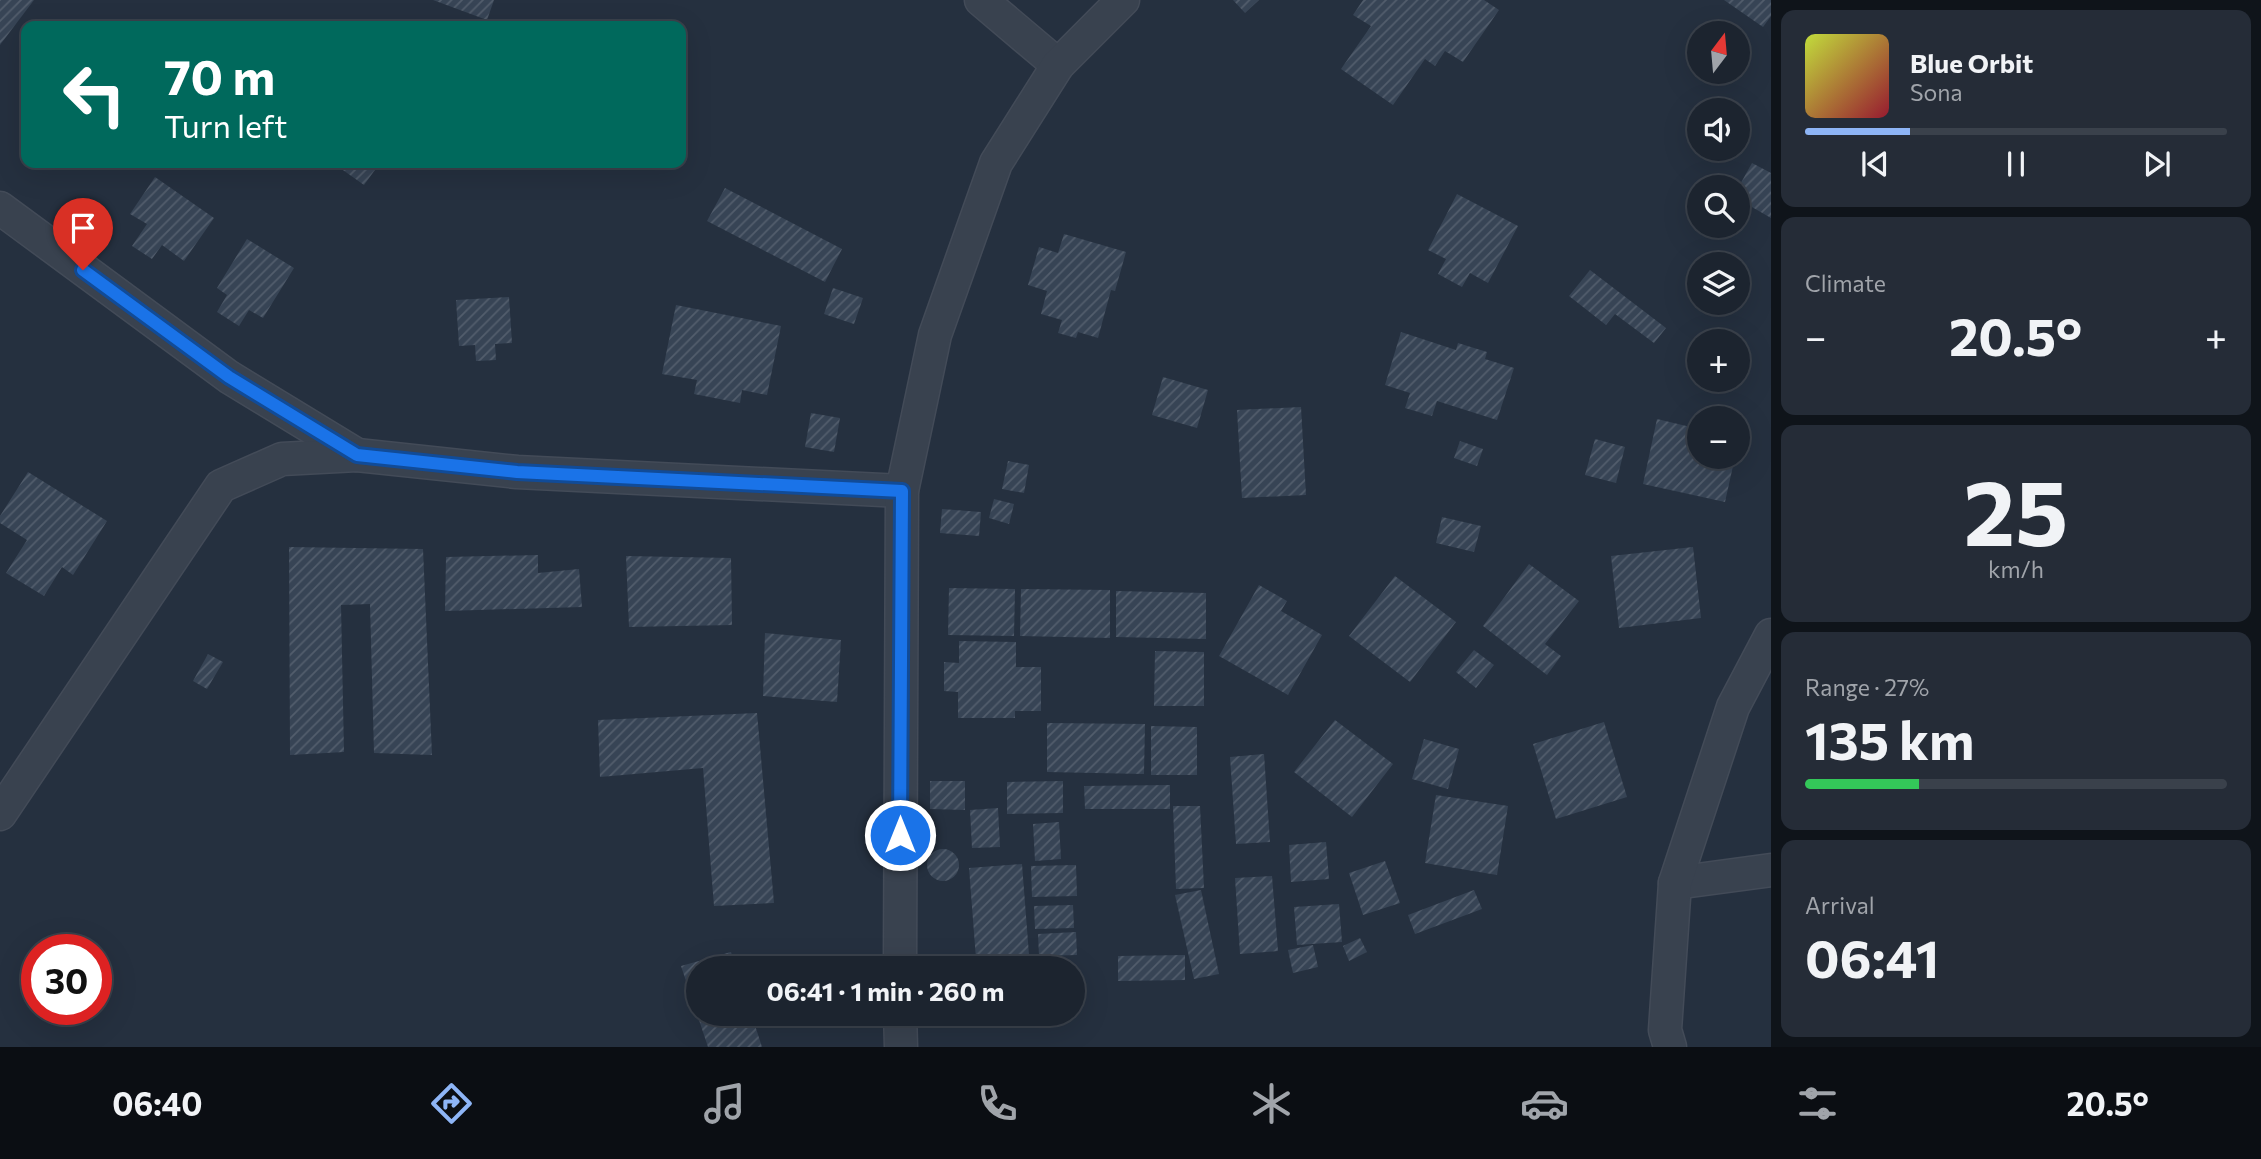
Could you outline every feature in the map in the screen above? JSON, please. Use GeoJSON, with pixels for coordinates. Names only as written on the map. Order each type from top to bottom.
{"type":"FeatureCollection","features":[{"type":"Feature","properties":{"kind":"street"},"geometry":{"type":"LineString","coordinates":[[981,0],[1058,65]]}},
{"type":"Feature","properties":{"kind":"street"},"geometry":{"type":"LineString","coordinates":[[900,956],[902,491],[934,335],[996,163],[1058,65],[1124,0]]}},
{"type":"Feature","properties":{"kind":"street"},"geometry":{"type":"LineString","coordinates":[[0,208],[229,377],[357,455]]}},
{"type":"Feature","properties":{"kind":"street"},"geometry":{"type":"LineString","coordinates":[[0,814],[221,486],[282,459],[357,455],[517,472],[902,491]]}},
{"type":"Feature","properties":{"kind":"street"},"geometry":{"type":"LineString","coordinates":[[1670,1047],[1665,1030],[1675,883],[1732,707],[1771,635]]}},
{"type":"Feature","properties":{"kind":"street"},"geometry":{"type":"LineString","coordinates":[[1675,883],[1771,870]]}},
{"type":"Feature","properties":{"kind":"street"},"geometry":{"type":"LineString","coordinates":[[900,1026],[901,1047]]}},
{"type":"Feature","properties":{"kind":"building"},"geometry":{"type":"Polygon","coordinates":[[[0,0],[34,0],[0,45],[0,0]]]}},
{"type":"Feature","properties":{"kind":"building"},"geometry":{"type":"Polygon","coordinates":[[[433,0],[494,0],[487,20],[433,0]]]}},
{"type":"Feature","properties":{"kind":"building"},"geometry":{"type":"Polygon","coordinates":[[[1233,0],[1259,0],[1245,13],[1233,0]]]}},
{"type":"Feature","properties":{"kind":"building"},"geometry":{"type":"Polygon","coordinates":[[[1363,0],[1484,0],[1499,10],[1463,62],[1445,51],[1435,66],[1425,59],[1393,105],[1341,69],[1371,26],[1353,15],[1363,0]]]}},
{"type":"Feature","properties":{"kind":"building"},"geometry":{"type":"Polygon","coordinates":[[[1724,0],[1771,0],[1771,16],[1763,27],[1724,0]]]}},
{"type":"Feature","properties":{"kind":"building"},"geometry":{"type":"Polygon","coordinates":[[[1752,163],[1771,173],[1771,218],[1750,206],[1750,175],[1745,175],[1752,163]]]}},
{"type":"Feature","properties":{"kind":"building"},"geometry":{"type":"Polygon","coordinates":[[[340,168],[376,168],[364,185],[340,168]]]}},
{"type":"Feature","properties":{"kind":"building"},"geometry":{"type":"Polygon","coordinates":[[[155,177],[214,218],[184,261],[162,245],[152,259],[132,246],[147,224],[130,214],[155,177]]]}},
{"type":"Feature","properties":{"kind":"building"},"geometry":{"type":"Polygon","coordinates":[[[725,188],[842,249],[825,282],[707,221],[725,188]]]}},
{"type":"Feature","properties":{"kind":"building"},"geometry":{"type":"Polygon","coordinates":[[[1457,194],[1518,226],[1488,283],[1470,273],[1462,287],[1438,274],[1446,259],[1428,250],[1457,194]]]}},
{"type":"Feature","properties":{"kind":"building"},"geometry":{"type":"Polygon","coordinates":[[[1064,234],[1126,252],[1115,291],[1111,290],[1098,338],[1078,332],[1076,338],[1058,333],[1062,320],[1041,314],[1047,291],[1028,285],[1039,247],[1058,253],[1064,234]]]}},
{"type":"Feature","properties":{"kind":"building"},"geometry":{"type":"Polygon","coordinates":[[[247,239],[294,268],[263,318],[249,310],[239,326],[217,312],[227,295],[217,288],[247,239]]]}},
{"type":"Feature","properties":{"kind":"building"},"geometry":{"type":"Polygon","coordinates":[[[1590,270],[1666,328],[1654,343],[1615,314],[1606,325],[1569,296],[1590,270]]]}},
{"type":"Feature","properties":{"kind":"building"},"geometry":{"type":"Polygon","coordinates":[[[833,288],[863,298],[854,324],[824,314],[833,288]]]}},
{"type":"Feature","properties":{"kind":"building"},"geometry":{"type":"Polygon","coordinates":[[[509,297],[512,343],[495,344],[496,360],[476,361],[475,345],[459,346],[456,300],[509,297]]]}},
{"type":"Feature","properties":{"kind":"building"},"geometry":{"type":"Polygon","coordinates":[[[676,305],[781,326],[767,395],[742,390],[740,403],[694,394],[697,380],[662,374],[676,305]]]}},
{"type":"Feature","properties":{"kind":"building"},"geometry":{"type":"Polygon","coordinates":[[[1401,332],[1456,350],[1458,343],[1487,352],[1485,359],[1514,368],[1497,420],[1437,401],[1432,416],[1405,408],[1410,393],[1385,385],[1401,332]]]}},
{"type":"Feature","properties":{"kind":"building"},"geometry":{"type":"Polygon","coordinates":[[[1163,377],[1208,390],[1197,428],[1152,415],[1163,377]]]}},
{"type":"Feature","properties":{"kind":"building"},"geometry":{"type":"Polygon","coordinates":[[[1301,407],[1306,495],[1242,498],[1237,410],[1301,407]]]}},
{"type":"Feature","properties":{"kind":"building"},"geometry":{"type":"Polygon","coordinates":[[[811,413],[840,418],[834,452],[805,447],[811,413]]]}},
{"type":"Feature","properties":{"kind":"building"},"geometry":{"type":"Polygon","coordinates":[[[1657,419],[1687,426],[1687,469],[1732,469],[1725,502],[1643,484],[1657,419]]]}},
{"type":"Feature","properties":{"kind":"building"},"geometry":{"type":"Polygon","coordinates":[[[1595,439],[1625,447],[1616,483],[1585,475],[1595,439]]]}},
{"type":"Feature","properties":{"kind":"building"},"geometry":{"type":"Polygon","coordinates":[[[1460,441],[1483,449],[1477,466],[1454,458],[1460,441]]]}},
{"type":"Feature","properties":{"kind":"building"},"geometry":{"type":"Polygon","coordinates":[[[1008,461],[1029,465],[1024,493],[1002,489],[1008,461]]]}},
{"type":"Feature","properties":{"kind":"building"},"geometry":{"type":"Polygon","coordinates":[[[28,472],[107,521],[73,575],[62,567],[44,596],[6,573],[27,540],[0,523],[0,516],[28,472]]]}},
{"type":"Feature","properties":{"kind":"building"},"geometry":{"type":"Polygon","coordinates":[[[994,499],[1014,504],[1009,524],[989,518],[994,499]]]}},
{"type":"Feature","properties":{"kind":"building"},"geometry":{"type":"Polygon","coordinates":[[[942,509],[981,512],[979,536],[940,533],[942,509]]]}},
{"type":"Feature","properties":{"kind":"building"},"geometry":{"type":"Polygon","coordinates":[[[1442,517],[1481,526],[1474,552],[1436,543],[1442,517]]]}},
{"type":"Feature","properties":{"kind":"building"},"geometry":{"type":"Polygon","coordinates":[[[289,547],[423,549],[432,755],[374,753],[370,604],[341,605],[344,752],[290,755],[289,547]]]}},
{"type":"Feature","properties":{"kind":"building"},"geometry":{"type":"Polygon","coordinates":[[[1693,547],[1701,618],[1619,628],[1611,556],[1693,547]]]}},
{"type":"Feature","properties":{"kind":"building"},"geometry":{"type":"Polygon","coordinates":[[[538,555],[538,573],[579,569],[582,607],[445,611],[446,557],[538,555]]]}},
{"type":"Feature","properties":{"kind":"building"},"geometry":{"type":"Polygon","coordinates":[[[626,556],[731,558],[732,625],[629,627],[626,556]]]}},
{"type":"Feature","properties":{"kind":"building"},"geometry":{"type":"Polygon","coordinates":[[[1529,564],[1579,601],[1545,644],[1561,656],[1547,675],[1483,626],[1529,564]]]}},
{"type":"Feature","properties":{"kind":"building"},"geometry":{"type":"Polygon","coordinates":[[[1395,576],[1456,622],[1410,682],[1349,636],[1395,576]]]}},
{"type":"Feature","properties":{"kind":"building"},"geometry":{"type":"Polygon","coordinates":[[[1259,585],[1287,601],[1281,611],[1322,635],[1288,695],[1219,656],[1259,585]]]}},
{"type":"Feature","properties":{"kind":"building"},"geometry":{"type":"Polygon","coordinates":[[[949,588],[1015,589],[1014,636],[948,635],[949,588]]]}},
{"type":"Feature","properties":{"kind":"building"},"geometry":{"type":"Polygon","coordinates":[[[1021,589],[1110,590],[1110,638],[1020,636],[1021,589]]]}},
{"type":"Feature","properties":{"kind":"building"},"geometry":{"type":"Polygon","coordinates":[[[1116,591],[1206,593],[1206,639],[1116,637],[1116,591]]]}},
{"type":"Feature","properties":{"kind":"building"},"geometry":{"type":"Polygon","coordinates":[[[765,633],[841,640],[837,702],[763,696],[765,633]]]}},
{"type":"Feature","properties":{"kind":"building"},"geometry":{"type":"Polygon","coordinates":[[[959,641],[1016,642],[1016,667],[1041,667],[1041,711],[1015,711],[1015,718],[958,718],[958,692],[944,691],[944,662],[959,663],[959,641]]]}},
{"type":"Feature","properties":{"kind":"building"},"geometry":{"type":"Polygon","coordinates":[[[1474,650],[1494,665],[1476,688],[1456,672],[1474,650]]]}},
{"type":"Feature","properties":{"kind":"building"},"geometry":{"type":"Polygon","coordinates":[[[1155,651],[1204,652],[1204,706],[1154,706],[1155,651]]]}},
{"type":"Feature","properties":{"kind":"building"},"geometry":{"type":"Polygon","coordinates":[[[208,654],[223,662],[207,689],[193,681],[208,654]]]}},
{"type":"Feature","properties":{"kind":"building"},"geometry":{"type":"Polygon","coordinates":[[[757,713],[774,903],[714,906],[703,768],[600,777],[598,720],[757,713]]]}},
{"type":"Feature","properties":{"kind":"building"},"geometry":{"type":"Polygon","coordinates":[[[1335,720],[1393,764],[1352,817],[1294,772],[1335,720]]]}},
{"type":"Feature","properties":{"kind":"building"},"geometry":{"type":"Polygon","coordinates":[[[1604,722],[1627,797],[1556,819],[1533,744],[1604,722]]]}},
{"type":"Feature","properties":{"kind":"building"},"geometry":{"type":"Polygon","coordinates":[[[1047,723],[1145,724],[1144,774],[1047,772],[1047,723]]]}},
{"type":"Feature","properties":{"kind":"building"},"geometry":{"type":"Polygon","coordinates":[[[1151,726],[1197,727],[1197,775],[1151,775],[1151,726]]]}},
{"type":"Feature","properties":{"kind":"building"},"geometry":{"type":"Polygon","coordinates":[[[1424,739],[1459,749],[1448,789],[1412,779],[1424,739]]]}},
{"type":"Feature","properties":{"kind":"building"},"geometry":{"type":"Polygon","coordinates":[[[1264,754],[1270,842],[1236,844],[1230,757],[1264,754]]]}},
{"type":"Feature","properties":{"kind":"building"},"geometry":{"type":"Polygon","coordinates":[[[930,781],[965,781],[965,810],[930,809],[930,781]]]}},
{"type":"Feature","properties":{"kind":"building"},"geometry":{"type":"Polygon","coordinates":[[[1063,781],[1063,813],[1007,814],[1007,782],[1063,781]]]}},
{"type":"Feature","properties":{"kind":"building"},"geometry":{"type":"Polygon","coordinates":[[[1170,785],[1170,809],[1085,809],[1084,786],[1170,785]]]}},
{"type":"Feature","properties":{"kind":"building"},"geometry":{"type":"Polygon","coordinates":[[[1436,795],[1508,806],[1497,875],[1425,863],[1436,795]]]}},
{"type":"Feature","properties":{"kind":"building"},"geometry":{"type":"Polygon","coordinates":[[[1173,806],[1200,806],[1204,888],[1176,889],[1173,806]]]}},
{"type":"Feature","properties":{"kind":"building"},"geometry":{"type":"Polygon","coordinates":[[[998,808],[1000,847],[972,848],[970,810],[998,808]]]}},
{"type":"Feature","properties":{"kind":"building"},"geometry":{"type":"Polygon","coordinates":[[[1059,822],[1061,859],[1035,861],[1033,824],[1059,822]]]}},
{"type":"Feature","properties":{"kind":"building"},"geometry":{"type":"Polygon","coordinates":[[[1326,842],[1329,879],[1291,882],[1289,845],[1326,842]]]}},
{"type":"Feature","properties":{"kind":"building"},"geometry":{"type":"Polygon","coordinates":[[[943,849],[954,854],[959,865],[954,876],[943,881],[932,876],[927,865],[932,854],[943,849]]]}},
{"type":"Feature","properties":{"kind":"building"},"geometry":{"type":"Polygon","coordinates":[[[1385,861],[1400,903],[1363,915],[1349,873],[1385,861]]]}},
{"type":"Feature","properties":{"kind":"building"},"geometry":{"type":"Polygon","coordinates":[[[1022,864],[1029,955],[976,956],[969,868],[1022,864]]]}},
{"type":"Feature","properties":{"kind":"building"},"geometry":{"type":"Polygon","coordinates":[[[1076,865],[1077,896],[1032,897],[1031,866],[1076,865]]]}},
{"type":"Feature","properties":{"kind":"building"},"geometry":{"type":"Polygon","coordinates":[[[1272,876],[1278,951],[1240,954],[1235,878],[1272,876]]]}},
{"type":"Feature","properties":{"kind":"building"},"geometry":{"type":"Polygon","coordinates":[[[1201,890],[1219,974],[1194,979],[1175,895],[1201,890]]]}},
{"type":"Feature","properties":{"kind":"building"},"geometry":{"type":"Polygon","coordinates":[[[1474,890],[1482,909],[1415,934],[1408,915],[1474,890]]]}},
{"type":"Feature","properties":{"kind":"building"},"geometry":{"type":"Polygon","coordinates":[[[1339,904],[1342,942],[1297,945],[1294,907],[1339,904]]]}},
{"type":"Feature","properties":{"kind":"building"},"geometry":{"type":"Polygon","coordinates":[[[1073,905],[1074,928],[1035,929],[1034,906],[1073,905]]]}},
{"type":"Feature","properties":{"kind":"building"},"geometry":{"type":"Polygon","coordinates":[[[1076,932],[1077,955],[1039,956],[1038,934],[1076,932]]]}},
{"type":"Feature","properties":{"kind":"building"},"geometry":{"type":"Polygon","coordinates":[[[1360,938],[1367,952],[1349,961],[1343,946],[1360,938]]]}},
{"type":"Feature","properties":{"kind":"building"},"geometry":{"type":"Polygon","coordinates":[[[1313,945],[1318,967],[1293,973],[1288,950],[1313,945]]]}},
{"type":"Feature","properties":{"kind":"building"},"geometry":{"type":"Polygon","coordinates":[[[731,952],[732,956],[717,956],[731,952]]]}},
{"type":"Feature","properties":{"kind":"building"},"geometry":{"type":"Polygon","coordinates":[[[1185,955],[1185,980],[1118,981],[1118,956],[1185,955]]]}},
{"type":"Feature","properties":{"kind":"building"},"geometry":{"type":"Polygon","coordinates":[[[686,965],[686,981],[681,966],[686,965]]]}},
{"type":"Feature","properties":{"kind":"building"},"geometry":{"type":"Polygon","coordinates":[[[701,1026],[755,1026],[762,1047],[708,1047],[701,1026]]]}},
{"type":"Feature","properties":{"kind":"route"},"geometry":{"type":"LineString","coordinates":[[83,270],[229,377],[357,455],[517,472],[902,491],[900,835]]}}]}
